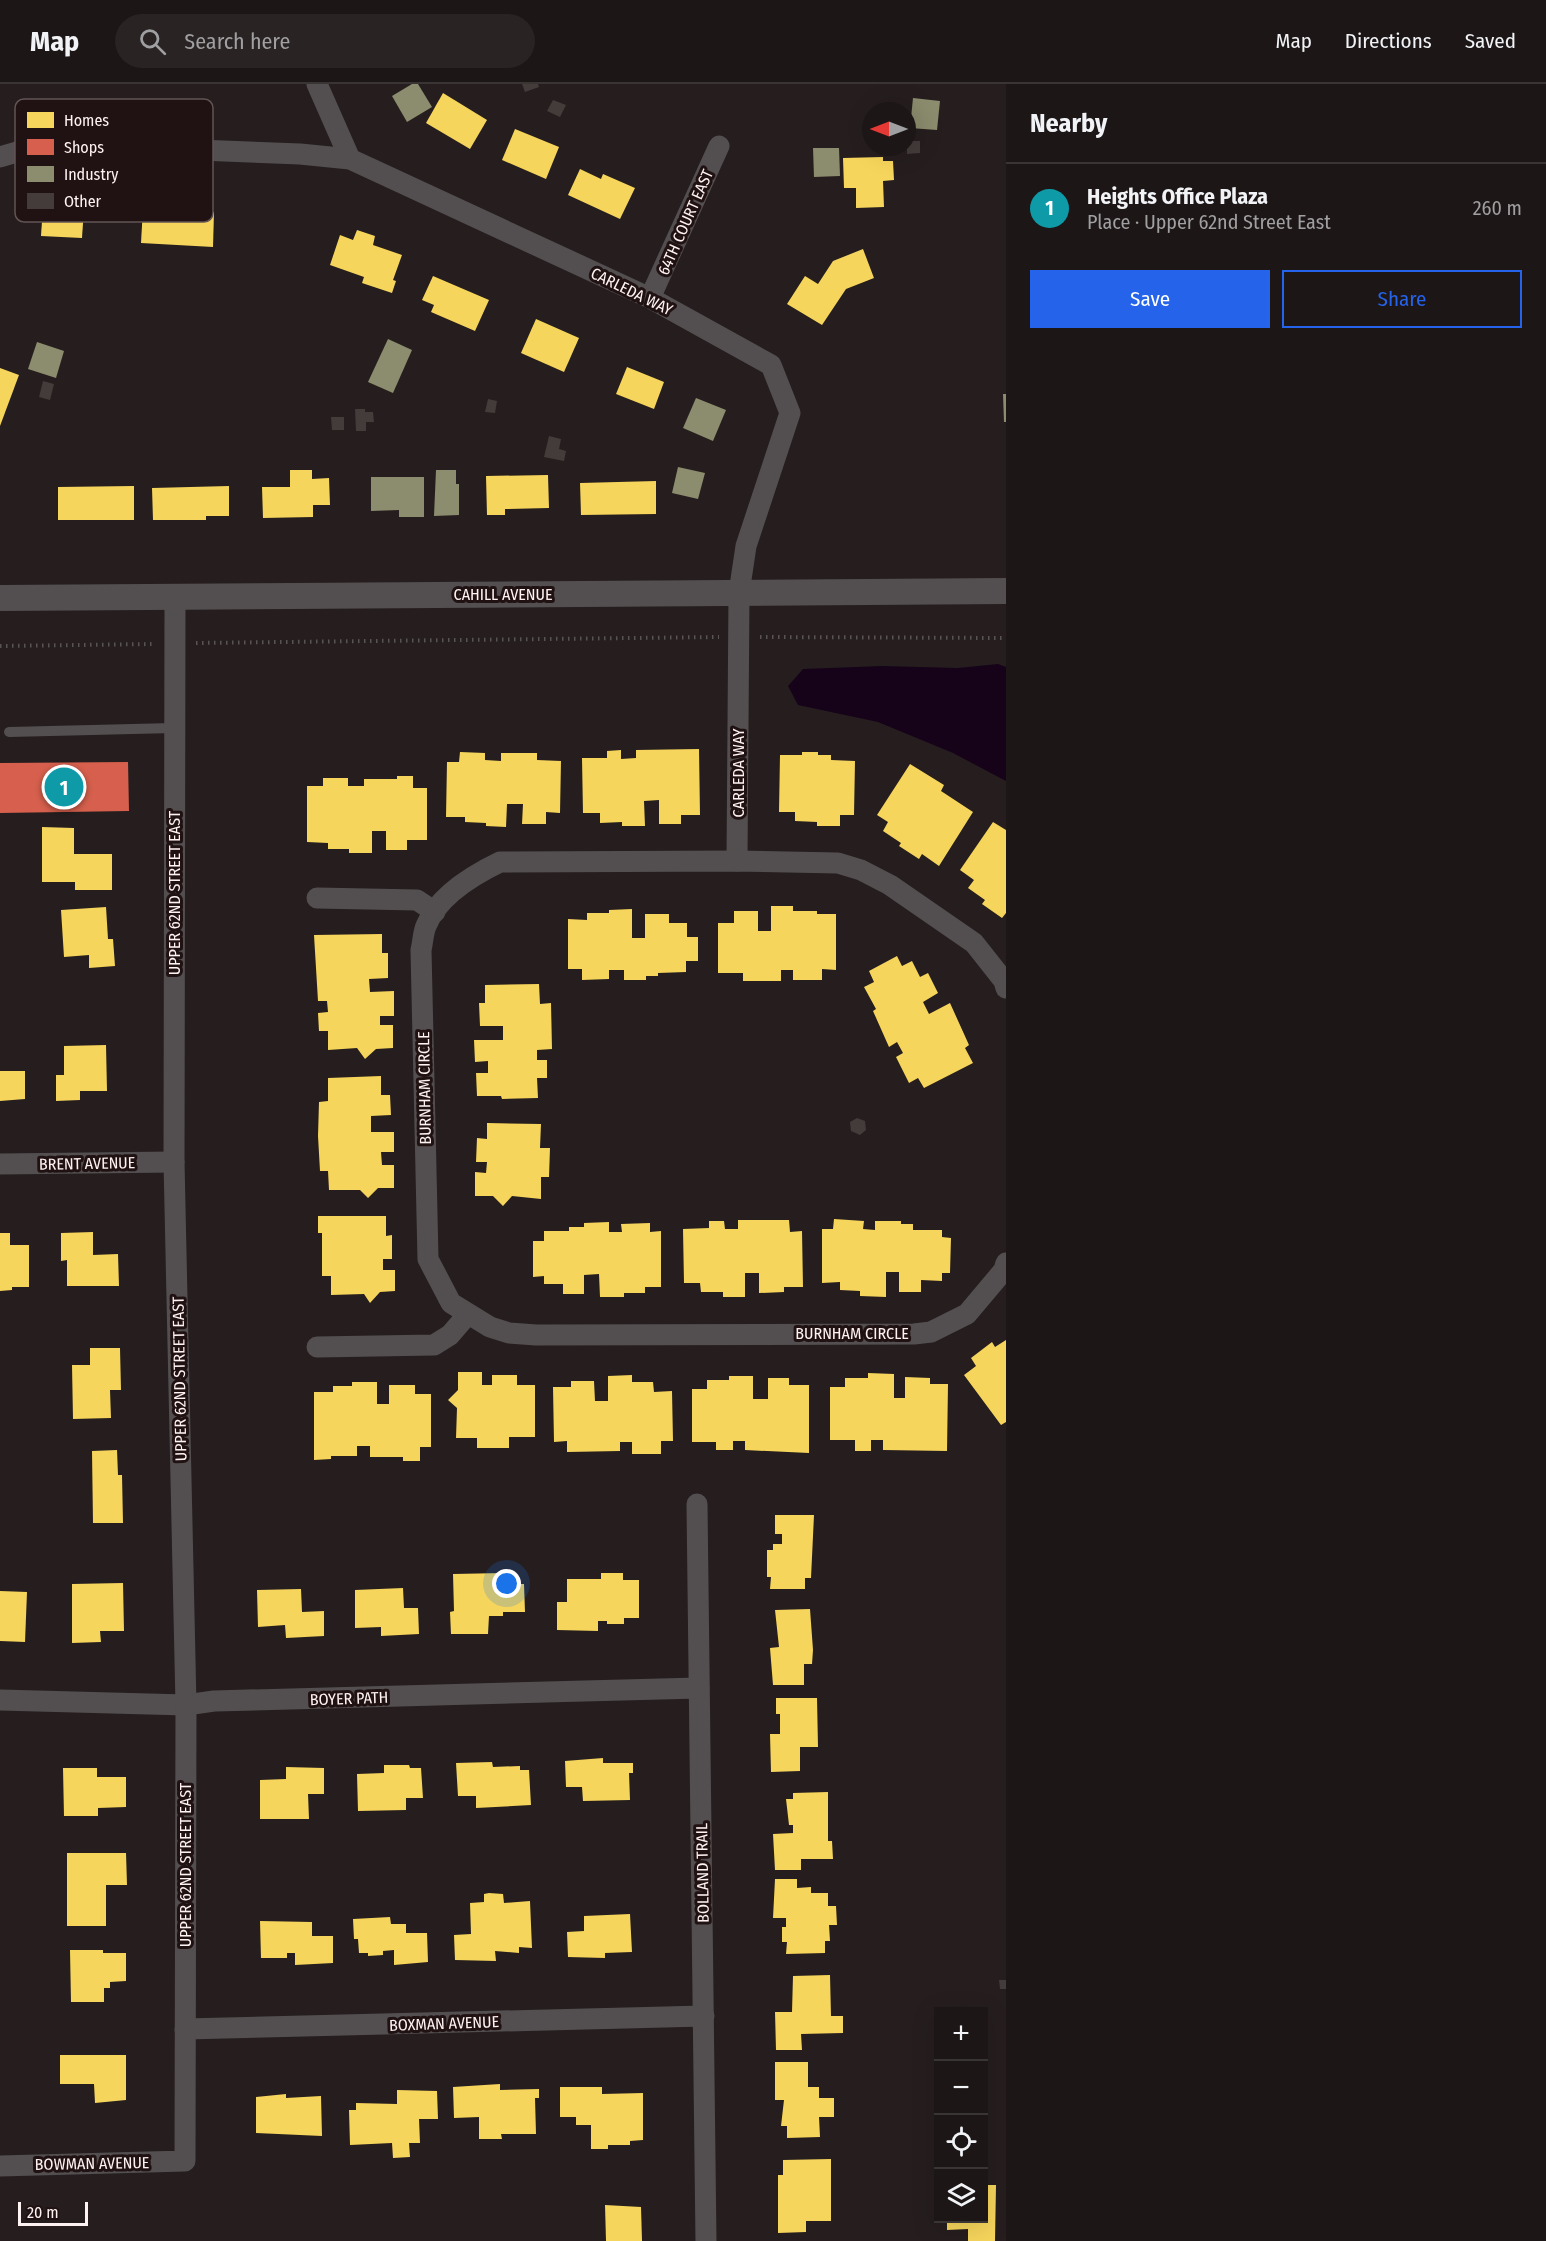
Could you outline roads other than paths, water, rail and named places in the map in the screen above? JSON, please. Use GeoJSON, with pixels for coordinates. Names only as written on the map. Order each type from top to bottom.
{"type":"FeatureCollection","features":[{"type":"Feature","properties":{"kind":"street"},"geometry":{"type":"LineString","coordinates":[[317,84],[350,159]]}},
{"type":"Feature","properties":{"kind":"street","name":"64TH COURT EAST"},"geometry":{"type":"LineString","coordinates":[[650,298],[719,146]]}},
{"type":"Feature","properties":{"kind":"street","name":"CARLEDA WAY"},"geometry":{"type":"LineString","coordinates":[[213,151],[300,154],[350,159],[650,298],[771,365],[790,413],[746,546],[739,593],[737,861]]}},
{"type":"Feature","properties":{"kind":"street","name":"CARLEDA WAY"},"geometry":{"type":"LineString","coordinates":[[0,157],[15,153]]}},
{"type":"Feature","properties":{"kind":"street","name":"CAHILL AVENUE"},"geometry":{"type":"LineString","coordinates":[[0,598],[1006,591]]}},
{"type":"Feature","properties":{"kind":"street","name":"UPPER 62ND STREET EAST"},"geometry":{"type":"LineString","coordinates":[[175,596],[174,1162],[186,1705],[184,2161]]}},
{"type":"Feature","properties":{"kind":"street","name":"BURNHAM CIRCLE"},"geometry":{"type":"LineString","coordinates":[[1006,988],[1004,981],[974,943],[890,885],[861,870],[838,863],[500,862],[479,872],[451,893],[426,926],[421,950],[426,1245],[428,1259],[451,1303],[468,1314],[500,1330],[536,1335],[914,1334],[931,1332],[967,1314],[998,1278],[1006,1263]]}},
{"type":"Feature","properties":{"kind":"street"},"geometry":{"type":"LineString","coordinates":[[317,898],[417,900],[435,912]]}},
{"type":"Feature","properties":{"kind":"street","name":"BRENT AVENUE"},"geometry":{"type":"LineString","coordinates":[[0,1164],[174,1162]]}},
{"type":"Feature","properties":{"kind":"street"},"geometry":{"type":"LineString","coordinates":[[317,1347],[434,1345],[450,1335],[468,1314]]}},
{"type":"Feature","properties":{"kind":"street","name":"BOLLAND TRAIL"},"geometry":{"type":"LineString","coordinates":[[697,1504],[706,2241]]}},
{"type":"Feature","properties":{"kind":"street","name":"BOYER PATH"},"geometry":{"type":"LineString","coordinates":[[0,1700],[186,1705],[214,1701],[699,1688]]}},
{"type":"Feature","properties":{"kind":"street","name":"BOXMAN AVENUE"},"geometry":{"type":"LineString","coordinates":[[184,2030],[704,2016]]}},
{"type":"Feature","properties":{"kind":"street","name":"BOWMAN AVENUE"},"geometry":{"type":"LineString","coordinates":[[0,2166],[184,2161]]}},
{"type":"Feature","properties":{"kind":"lane"},"geometry":{"type":"LineString","coordinates":[[9,732],[174,728]]}},
{"type":"Feature","properties":{"kind":"place","name":"Heights Office Plaza"},"geometry":{"type":"Point","coordinates":[64,787]}}]}
